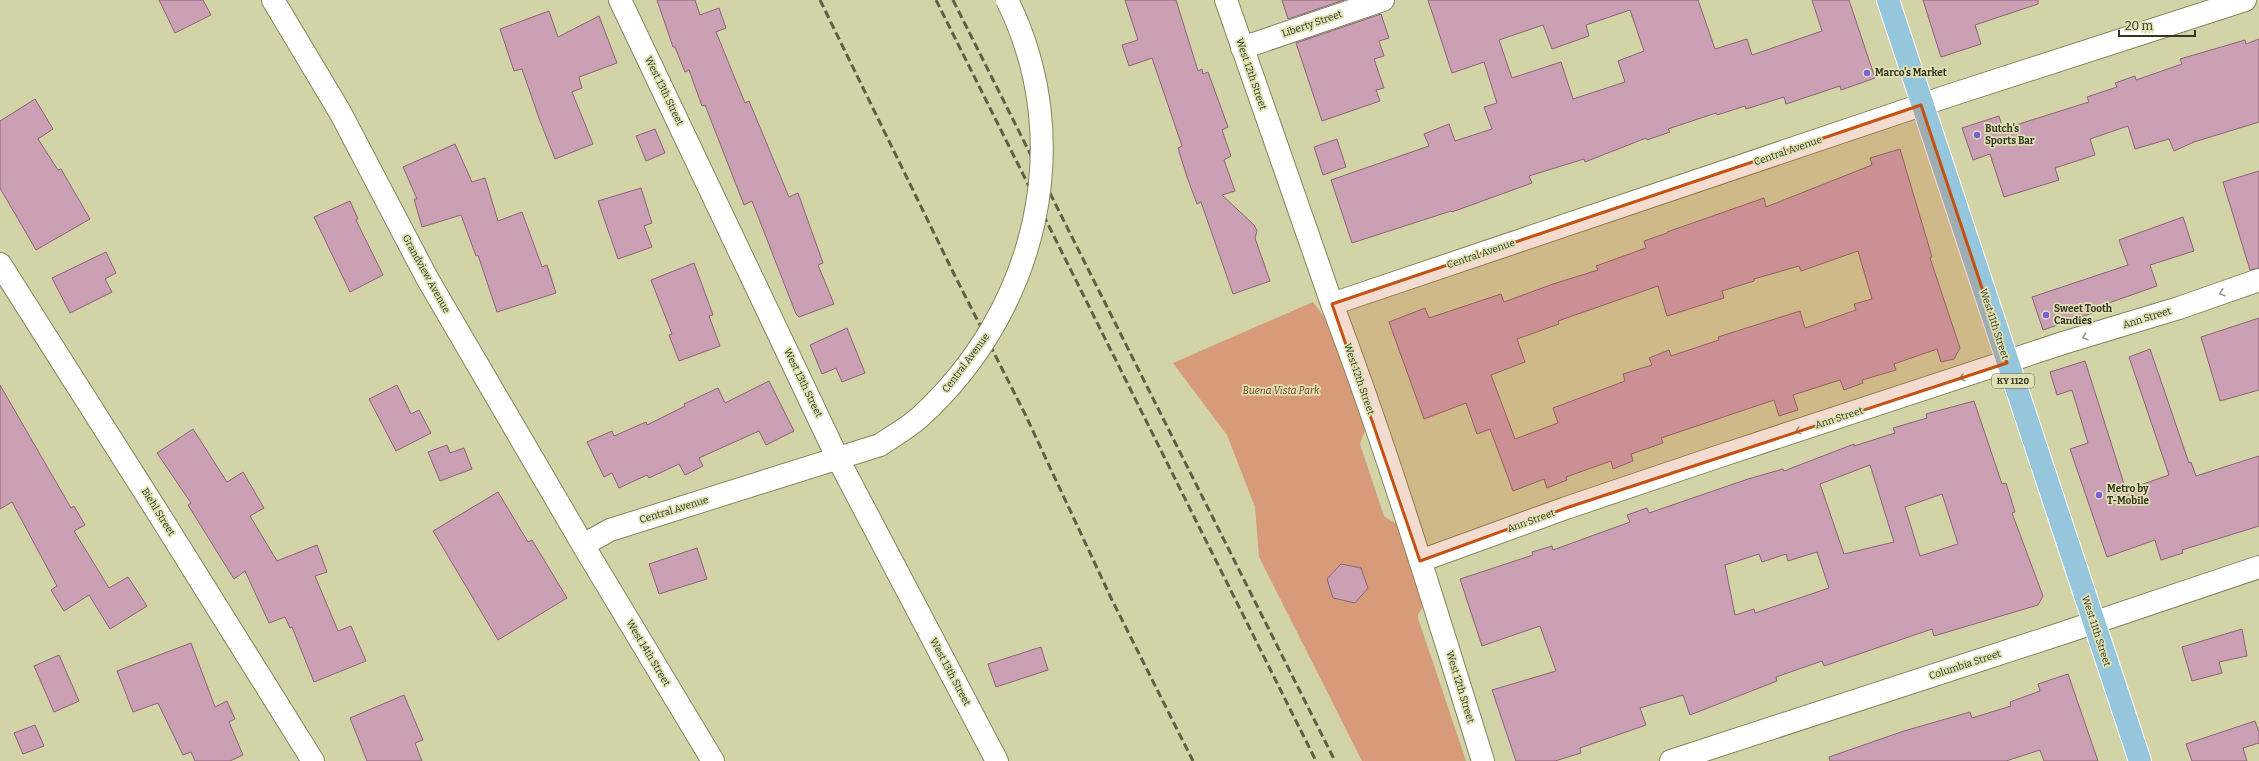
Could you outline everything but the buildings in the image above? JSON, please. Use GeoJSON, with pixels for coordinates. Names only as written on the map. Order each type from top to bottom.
{"type":"FeatureCollection","features":[{"type":"Feature","properties":{"kind":"main road","name":"West 11th Street"},"geometry":{"type":"LineString","coordinates":[[1888,0],[1921,105],[2140,761]]}},
{"type":"Feature","properties":{"kind":"street","name":"Grandview Avenue"},"geometry":{"type":"LineString","coordinates":[[273,0],[340,112],[427,278],[583,545]]}},
{"type":"Feature","properties":{"kind":"street","name":"West 13th Street"},"geometry":{"type":"LineString","coordinates":[[620,0],[838,459],[996,761]]}},
{"type":"Feature","properties":{"kind":"street","name":"Central Avenue"},"geometry":{"type":"LineString","coordinates":[[583,545],[610,530],[880,445],[919,418],[950,386],[983,343],[1011,294],[1028,244],[1038,197],[1043,152],[1040,101],[1032,63],[1007,0]]}},
{"type":"Feature","properties":{"kind":"street","name":"West 12th Street"},"geometry":{"type":"LineString","coordinates":[[1226,0],[1364,392],[1420,561],[1483,761]]}},
{"type":"Feature","properties":{"kind":"street","name":"Liberty Street"},"geometry":{"type":"LineString","coordinates":[[1242,48],[1383,0]]}},
{"type":"Feature","properties":{"kind":"street","name":"Central Avenue"},"geometry":{"type":"LineString","coordinates":[[1332,304],[1921,105],[2245,0]]}},
{"type":"Feature","properties":{"kind":"street","name":"Biehl Street"},"geometry":{"type":"LineString","coordinates":[[0,264],[313,761]]}},
{"type":"Feature","properties":{"kind":"street","name":"Ann Street"},"geometry":{"type":"LineString","coordinates":[[1420,561],[1573,506],[2259,280]]}},
{"type":"Feature","properties":{"kind":"street","name":"West 14th Street"},"geometry":{"type":"LineString","coordinates":[[583,545],[714,761]]}},
{"type":"Feature","properties":{"kind":"street","name":"Columbia Street"},"geometry":{"type":"LineString","coordinates":[[1670,761],[2259,567]]}},
{"type":"Feature","properties":{"kind":"highlighted area"},"geometry":{"type":"Polygon","coordinates":[[[1921,105],[2007,363],[1566,508],[1420,561],[1332,304],[1921,105]]]}},
{"type":"Feature","properties":{"kind":"green space","name":"Buena Vista Park"},"geometry":{"type":"Polygon","coordinates":[[[1313,302],[1331,326],[1366,428],[1360,444],[1384,516],[1398,525],[1424,604],[1418,618],[1466,761],[1362,761],[1259,557],[1255,507],[1227,435],[1173,363],[1313,302]]]}},
{"type":"Feature","properties":{"kind":"railway"},"geometry":{"type":"LineString","coordinates":[[820,0],[954,274],[1025,414],[1112,600],[1193,761]]}},
{"type":"Feature","properties":{"kind":"railway"},"geometry":{"type":"LineString","coordinates":[[936,0],[1316,761]]}},
{"type":"Feature","properties":{"kind":"railway"},"geometry":{"type":"LineString","coordinates":[[953,0],[1335,761]]}},
{"type":"Feature","properties":{"kind":"place","name":"Marco's Market"},"geometry":{"type":"Point","coordinates":[1867,73]}},
{"type":"Feature","properties":{"kind":"place","name":"Butch's Sports Bar"},"geometry":{"type":"Point","coordinates":[1977,135]}},
{"type":"Feature","properties":{"kind":"place","name":"Sweet Tooth Candies"},"geometry":{"type":"Point","coordinates":[2046,315]}},
{"type":"Feature","properties":{"kind":"place","name":"Metro by T-Mobile"},"geometry":{"type":"Point","coordinates":[2099,495]}}]}
